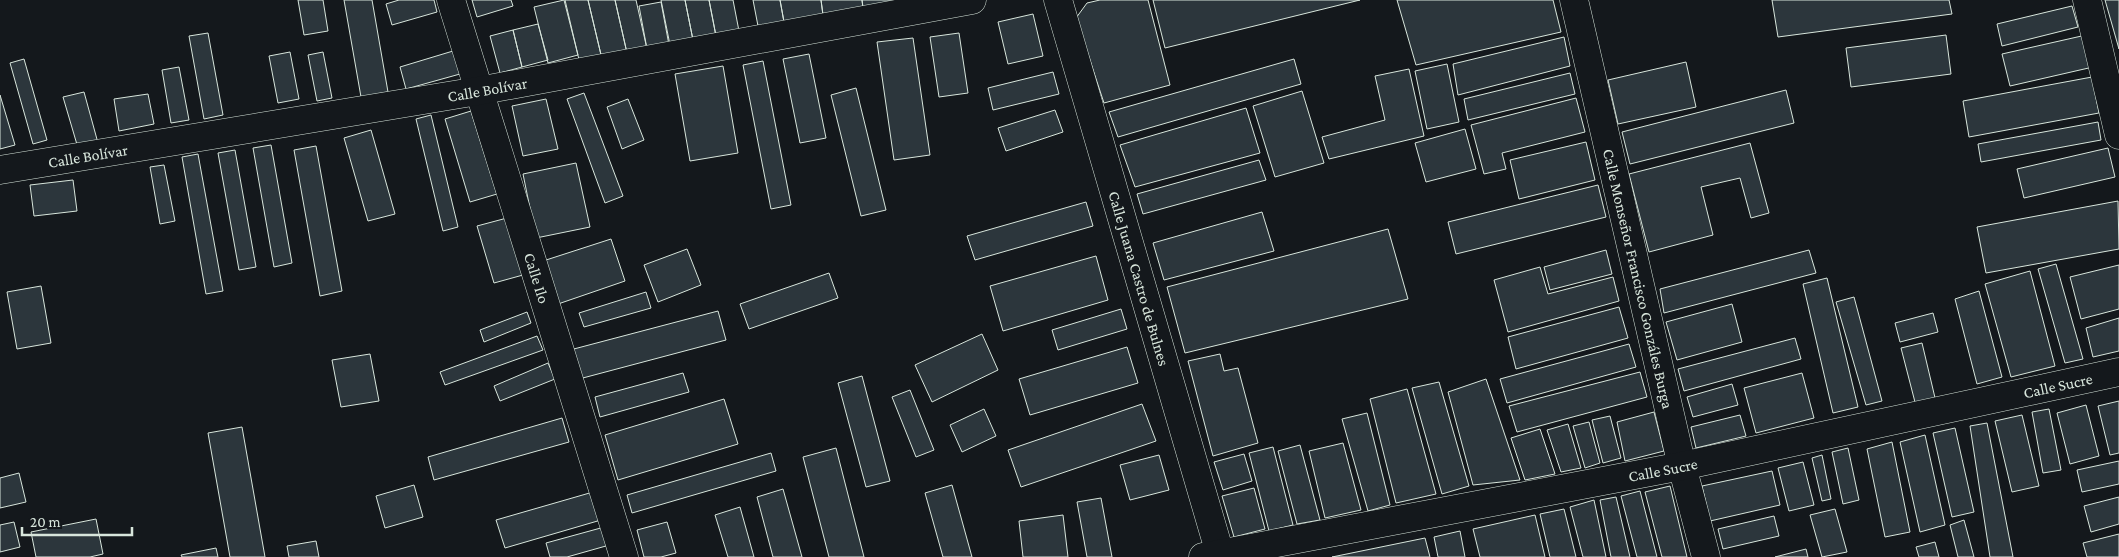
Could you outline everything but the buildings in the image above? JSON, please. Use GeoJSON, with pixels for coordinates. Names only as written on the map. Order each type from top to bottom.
{"type":"FeatureCollection","features":[{"type":"Feature","properties":{"kind":"street","name":"Calle Ilo"},"geometry":{"type":"LineString","coordinates":[[451,0],[624,557]]}},
{"type":"Feature","properties":{"kind":"street","name":"Calle Bolívar"},"geometry":{"type":"LineString","coordinates":[[0,170],[478,91],[972,0]]}},
{"type":"Feature","properties":{"kind":"street","name":"Calle Juana Castro de Bulnes"},"geometry":{"type":"LineString","coordinates":[[1058,0],[1215,556]]}},
{"type":"Feature","properties":{"kind":"street","name":"Calle Monseñor Francisco Gonzáles Burga"},"geometry":{"type":"LineString","coordinates":[[1574,0],[1592,71],[1682,466],[1706,557]]}},
{"type":"Feature","properties":{"kind":"street"},"geometry":{"type":"LineString","coordinates":[[2087,0],[2119,135]]}},
{"type":"Feature","properties":{"kind":"street","name":"Calle Sucre"},"geometry":{"type":"LineString","coordinates":[[1215,556],[1682,466],[2119,372]]}}]}
